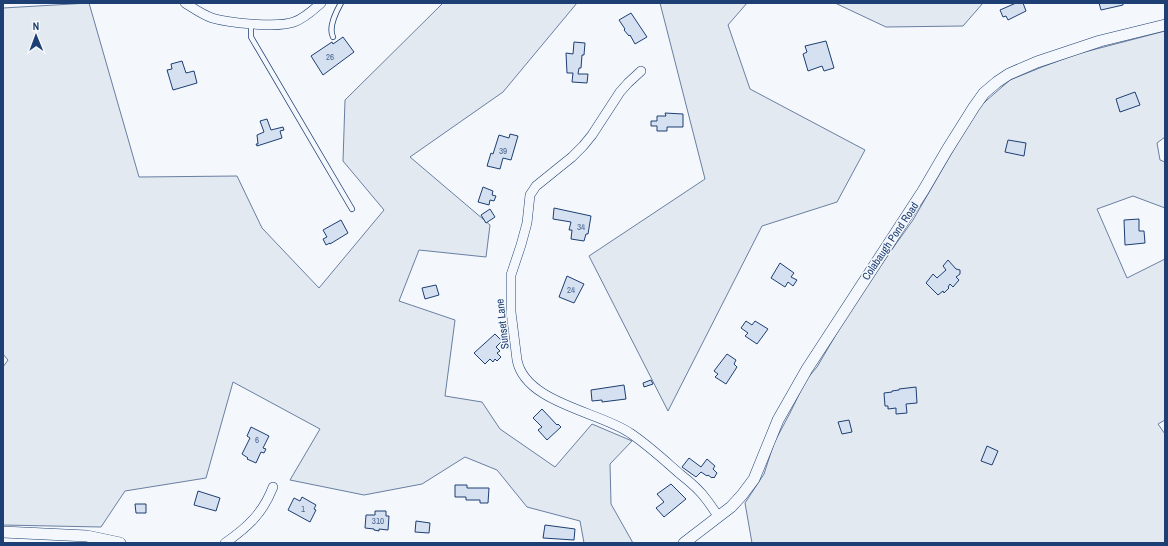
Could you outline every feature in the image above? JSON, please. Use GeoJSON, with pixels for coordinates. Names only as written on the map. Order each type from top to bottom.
{"type":"FeatureCollection","features":[{"type":"Feature","properties":{"kind":"street"},"geometry":{"type":"LineString","coordinates":[[185,3],[211,18],[251,23],[283,24],[302,19],[322,3]]}},
{"type":"Feature","properties":{"kind":"street","name":"Colabaugh Pond Road"},"geometry":{"type":"LineString","coordinates":[[684,543],[731,507],[754,480],[778,420],[803,375],[923,191],[947,150],[984,93],[996,82],[1009,74],[1037,62],[1100,41],[1165,25]]}},
{"type":"Feature","properties":{"kind":"street","name":"Sunset Lane"},"geometry":{"type":"LineString","coordinates":[[641,71],[620,92],[592,135],[583,146],[572,157],[536,186],[530,195],[527,223],[522,245],[511,275],[511,312],[517,360],[527,380],[546,395],[561,403],[621,428],[643,443],[688,481],[705,498],[718,516]]}},
{"type":"Feature","properties":{"kind":"street"},"geometry":{"type":"LineString","coordinates":[[225,543],[250,524],[261,511],[274,487]]}},
{"type":"Feature","properties":{"kind":"street"},"geometry":{"type":"LineString","coordinates":[[3,532],[87,536],[120,543]]}},
{"type":"Feature","properties":{"kind":"lane"},"geometry":{"type":"LineString","coordinates":[[333,37],[332,24],[341,3]]}},
{"type":"Feature","properties":{"kind":"lane"},"geometry":{"type":"LineString","coordinates":[[251,23],[251,37],[352,209]]}},
{"type":"Feature","properties":{"kind":"shaded area"},"geometry":{"type":"Polygon","coordinates":[[[89,3],[139,177],[237,176],[262,228],[319,288],[384,210],[343,161],[345,100],[443,3],[577,3],[503,92],[410,157],[490,225],[486,257],[419,250],[399,301],[455,320],[445,396],[482,402],[500,429],[555,467],[592,424],[632,441],[610,464],[611,504],[633,543],[584,543],[580,521],[527,507],[497,470],[465,457],[422,484],[364,495],[290,480],[320,429],[233,382],[206,478],[125,491],[101,527],[3,525],[3,367],[8,360],[3,354],[3,8],[89,3]]]}},
{"type":"Feature","properties":{"kind":"shaded area"},"geometry":{"type":"Polygon","coordinates":[[[660,3],[747,3],[728,25],[750,89],[865,150],[837,202],[762,226],[668,411],[589,256],[705,179],[660,3]]]}},
{"type":"Feature","properties":{"kind":"shaded area"},"geometry":{"type":"Polygon","coordinates":[[[835,3],[983,3],[963,26],[886,27],[835,3]]]}},
{"type":"Feature","properties":{"kind":"shaded area"},"geometry":{"type":"Polygon","coordinates":[[[1165,31],[1165,137],[1157,143],[1160,160],[1165,162],[1165,208],[1133,196],[1097,209],[1127,278],[1165,259],[1165,420],[1158,424],[1165,434],[1165,543],[752,543],[745,503],[764,474],[774,443],[806,380],[817,367],[858,297],[913,220],[976,111],[1010,80],[1077,54],[1165,31]]]}},
{"type":"Feature","properties":{"kind":"building"},"geometry":{"type":"Polygon","coordinates":[[[1016,3],[1023,3],[1026,11],[1008,20],[1006,16],[1003,17],[1000,10],[1016,3]]]}},
{"type":"Feature","properties":{"kind":"building"},"geometry":{"type":"Polygon","coordinates":[[[1099,3],[1123,3],[1123,5],[1101,10],[1099,3]]]}},
{"type":"Feature","properties":{"kind":"building"},"geometry":{"type":"Polygon","coordinates":[[[631,13],[647,37],[635,44],[630,35],[629,36],[624,30],[625,29],[619,20],[631,13]]]}},
{"type":"Feature","properties":{"kind":"building"},"geometry":{"type":"Polygon","coordinates":[[[343,37],[354,52],[323,75],[311,56],[332,42],[333,44],[343,37]]]}},
{"type":"Feature","properties":{"kind":"building"},"geometry":{"type":"Polygon","coordinates":[[[826,41],[834,68],[824,71],[822,66],[808,71],[803,54],[807,52],[805,46],[826,41]]]}},
{"type":"Feature","properties":{"kind":"building"},"geometry":{"type":"Polygon","coordinates":[[[574,42],[585,43],[584,55],[582,55],[581,68],[579,68],[578,74],[588,74],[587,83],[572,82],[573,73],[567,73],[566,53],[573,54],[574,42]]]}},
{"type":"Feature","properties":{"kind":"building"},"geometry":{"type":"Polygon","coordinates":[[[182,61],[186,73],[194,71],[197,83],[173,90],[167,70],[172,69],[171,64],[182,61]]]}},
{"type":"Feature","properties":{"kind":"building"},"geometry":{"type":"Polygon","coordinates":[[[1135,92],[1140,105],[1120,112],[1116,99],[1135,92]]]}},
{"type":"Feature","properties":{"kind":"building"},"geometry":{"type":"Polygon","coordinates":[[[665,113],[683,114],[683,127],[667,127],[667,131],[657,131],[657,126],[651,126],[651,121],[657,121],[657,116],[666,116],[665,113]]]}},
{"type":"Feature","properties":{"kind":"building"},"geometry":{"type":"Polygon","coordinates":[[[267,119],[271,130],[283,127],[284,130],[280,131],[282,138],[257,146],[257,135],[264,132],[260,121],[267,119]]]}},
{"type":"Feature","properties":{"kind":"building"},"geometry":{"type":"Polygon","coordinates":[[[510,134],[518,136],[511,160],[503,158],[500,169],[487,166],[491,153],[493,154],[499,135],[509,138],[510,134]]]}},
{"type":"Feature","properties":{"kind":"building"},"geometry":{"type":"Polygon","coordinates":[[[1008,140],[1026,143],[1024,156],[1005,152],[1008,140]]]}},
{"type":"Feature","properties":{"kind":"building"},"geometry":{"type":"Polygon","coordinates":[[[483,187],[493,191],[492,195],[496,196],[494,201],[490,200],[489,205],[478,202],[483,187]]]}},
{"type":"Feature","properties":{"kind":"building"},"geometry":{"type":"Polygon","coordinates":[[[554,208],[591,216],[588,234],[586,234],[584,241],[571,239],[572,230],[569,230],[571,222],[553,219],[554,208]]]}},
{"type":"Feature","properties":{"kind":"building"},"geometry":{"type":"Polygon","coordinates":[[[490,209],[495,217],[486,223],[481,215],[490,209]]]}},
{"type":"Feature","properties":{"kind":"building"},"geometry":{"type":"Polygon","coordinates":[[[1139,219],[1139,231],[1144,231],[1145,243],[1125,245],[1124,220],[1139,219]]]}},
{"type":"Feature","properties":{"kind":"building"},"geometry":{"type":"Polygon","coordinates":[[[341,220],[348,233],[326,245],[323,239],[327,237],[323,230],[341,220]]]}},
{"type":"Feature","properties":{"kind":"building"},"geometry":{"type":"Polygon","coordinates":[[[948,260],[956,269],[960,270],[960,274],[956,277],[959,280],[953,287],[950,284],[948,287],[949,288],[944,293],[943,291],[938,295],[926,283],[933,274],[937,278],[946,270],[943,266],[948,260]]]}},
{"type":"Feature","properties":{"kind":"building"},"geometry":{"type":"Polygon","coordinates":[[[780,263],[794,273],[791,277],[797,280],[793,286],[788,282],[785,287],[771,278],[780,263]]]}},
{"type":"Feature","properties":{"kind":"building"},"geometry":{"type":"Polygon","coordinates":[[[567,276],[584,284],[574,303],[559,297],[567,276]]]}},
{"type":"Feature","properties":{"kind":"building"},"geometry":{"type":"Polygon","coordinates":[[[436,285],[439,295],[425,299],[422,288],[436,285]]]}},
{"type":"Feature","properties":{"kind":"building"},"geometry":{"type":"Polygon","coordinates":[[[746,321],[752,325],[755,321],[768,329],[757,344],[745,336],[748,333],[741,328],[746,321]]]}},
{"type":"Feature","properties":{"kind":"building"},"geometry":{"type":"Polygon","coordinates":[[[495,334],[502,341],[496,347],[500,351],[497,353],[501,357],[497,361],[495,359],[493,362],[490,359],[485,364],[474,353],[495,334]]]}},
{"type":"Feature","properties":{"kind":"building"},"geometry":{"type":"Polygon","coordinates":[[[727,354],[736,360],[734,364],[737,367],[726,384],[715,377],[718,374],[714,371],[727,354]]]}},
{"type":"Feature","properties":{"kind":"building"},"geometry":{"type":"Polygon","coordinates":[[[651,380],[653,384],[644,387],[643,383],[651,380]]]}},
{"type":"Feature","properties":{"kind":"building"},"geometry":{"type":"Polygon","coordinates":[[[624,385],[626,399],[602,402],[602,400],[592,401],[591,390],[624,385]]]}},
{"type":"Feature","properties":{"kind":"building"},"geometry":{"type":"Polygon","coordinates":[[[916,387],[917,403],[906,404],[907,413],[896,414],[896,408],[888,409],[888,406],[885,406],[884,393],[916,387]]]}},
{"type":"Feature","properties":{"kind":"building"},"geometry":{"type":"Polygon","coordinates":[[[542,409],[557,425],[558,424],[561,427],[547,440],[538,430],[542,427],[533,418],[542,409]]]}},
{"type":"Feature","properties":{"kind":"building"},"geometry":{"type":"Polygon","coordinates":[[[849,420],[852,432],[842,434],[838,422],[849,420]]]}},
{"type":"Feature","properties":{"kind":"building"},"geometry":{"type":"Polygon","coordinates":[[[251,427],[269,436],[263,448],[266,449],[264,453],[261,452],[256,463],[247,459],[248,458],[242,454],[250,438],[247,436],[251,427]]]}},
{"type":"Feature","properties":{"kind":"building"},"geometry":{"type":"Polygon","coordinates":[[[987,446],[998,451],[992,465],[981,461],[987,446]]]}},
{"type":"Feature","properties":{"kind":"building"},"geometry":{"type":"Polygon","coordinates":[[[689,458],[701,467],[707,459],[715,466],[713,469],[717,473],[714,478],[701,472],[696,477],[682,467],[689,458]]]}},
{"type":"Feature","properties":{"kind":"building"},"geometry":{"type":"Polygon","coordinates":[[[671,484],[686,499],[664,517],[656,508],[664,502],[657,494],[671,484]]]}},
{"type":"Feature","properties":{"kind":"building"},"geometry":{"type":"Polygon","coordinates":[[[455,485],[467,485],[467,488],[489,488],[488,503],[480,503],[480,500],[466,500],[466,497],[455,497],[455,485]]]}},
{"type":"Feature","properties":{"kind":"building"},"geometry":{"type":"Polygon","coordinates":[[[198,491],[220,498],[216,511],[194,505],[198,491]]]}},
{"type":"Feature","properties":{"kind":"building"},"geometry":{"type":"Polygon","coordinates":[[[302,497],[316,505],[314,509],[316,510],[310,522],[288,510],[294,498],[300,501],[302,497]]]}},
{"type":"Feature","properties":{"kind":"building"},"geometry":{"type":"Polygon","coordinates":[[[135,504],[146,504],[146,513],[136,513],[135,504]]]}},
{"type":"Feature","properties":{"kind":"building"},"geometry":{"type":"Polygon","coordinates":[[[375,511],[386,511],[386,516],[389,516],[388,530],[379,529],[379,531],[365,528],[366,515],[375,515],[375,511]]]}},
{"type":"Feature","properties":{"kind":"building"},"geometry":{"type":"Polygon","coordinates":[[[416,521],[430,523],[429,533],[415,532],[416,521]]]}},
{"type":"Feature","properties":{"kind":"building"},"geometry":{"type":"Polygon","coordinates":[[[545,525],[575,529],[574,540],[543,538],[545,525]]]}}]}
